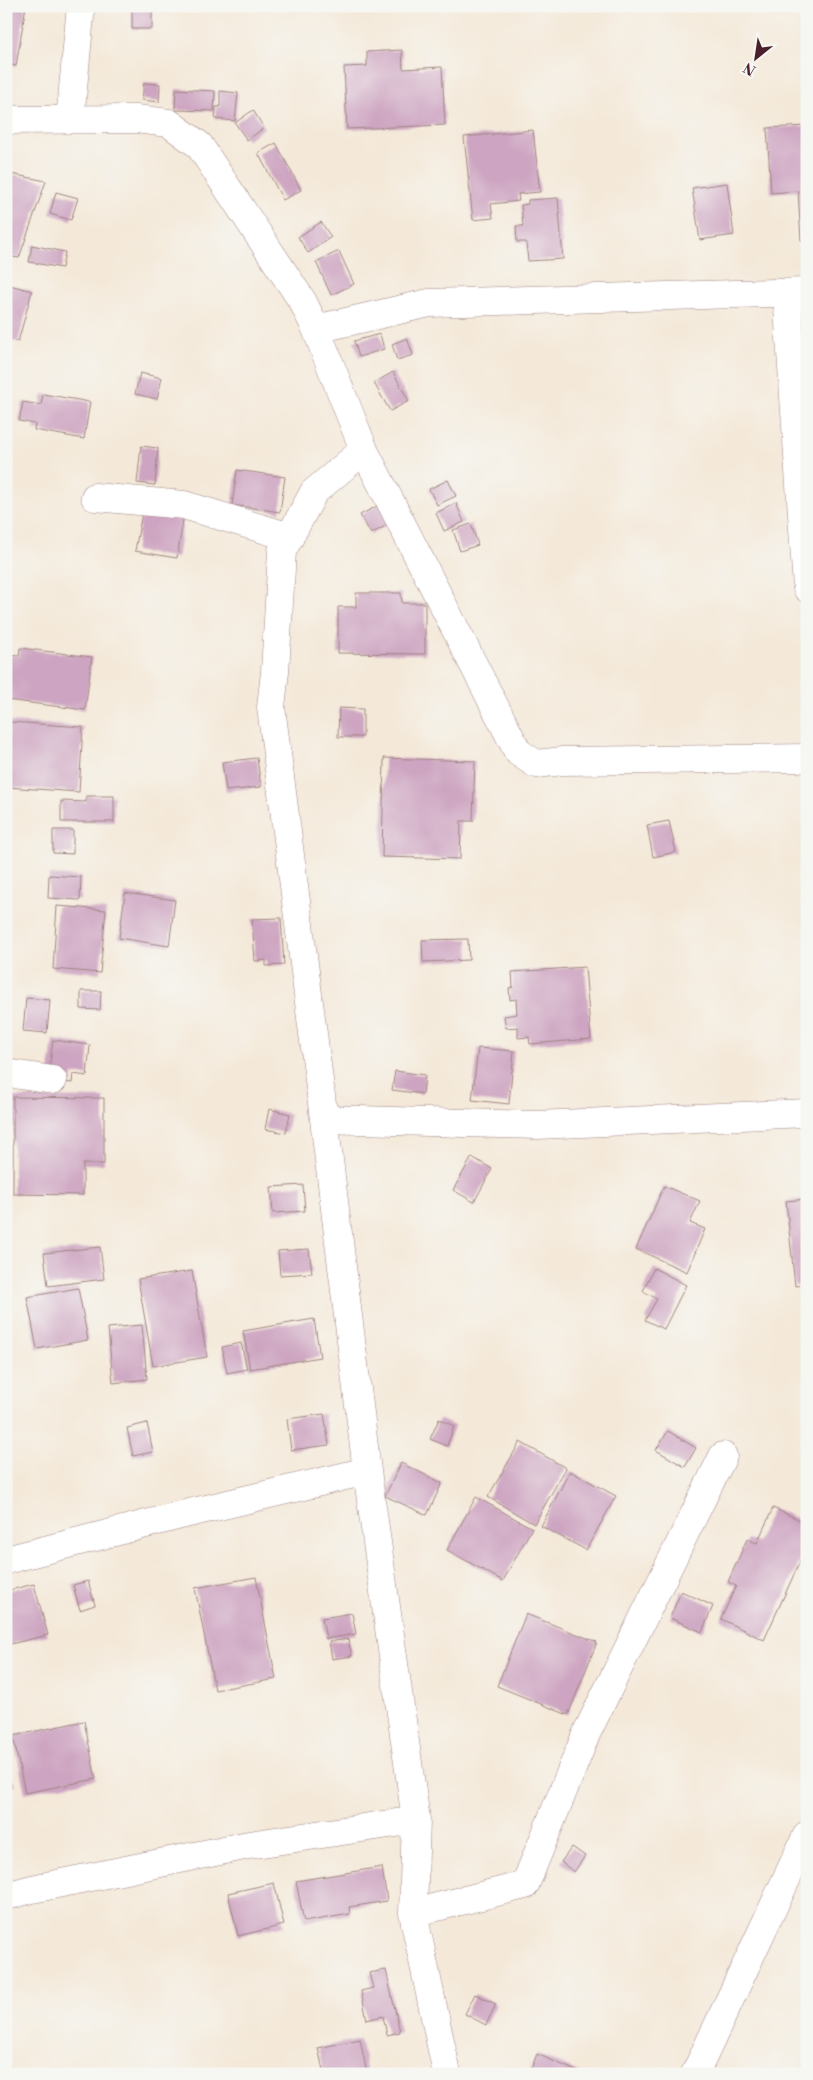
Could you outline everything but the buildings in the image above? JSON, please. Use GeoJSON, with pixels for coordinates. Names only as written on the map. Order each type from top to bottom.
{"type":"FeatureCollection","features":[{"type":"Feature","properties":{"kind":"street"},"geometry":{"type":"LineString","coordinates":[[70,119],[81,6]]}},
{"type":"Feature","properties":{"kind":"street"},"geometry":{"type":"LineString","coordinates":[[6,120],[136,119],[170,123],[199,145],[303,302],[316,329],[364,450],[518,752],[536,764],[563,761],[807,758]]}},
{"type":"Feature","properties":{"kind":"street"},"geometry":{"type":"LineString","coordinates":[[316,329],[430,303],[797,293],[807,588]]}},
{"type":"Feature","properties":{"kind":"street"},"geometry":{"type":"LineString","coordinates":[[364,450],[314,492],[282,551],[275,672],[271,707],[367,1471],[416,1820],[413,1913],[447,2074]]}},
{"type":"Feature","properties":{"kind":"street"},"geometry":{"type":"LineString","coordinates":[[95,497],[184,505],[290,537]]}},
{"type":"Feature","properties":{"kind":"street"},"geometry":{"type":"LineString","coordinates":[[6,1073],[53,1080]]}},
{"type":"Feature","properties":{"kind":"street"},"geometry":{"type":"LineString","coordinates":[[324,1119],[537,1126],[807,1113]]}},
{"type":"Feature","properties":{"kind":"street"},"geometry":{"type":"LineString","coordinates":[[413,1913],[525,1885],[587,1732],[723,1456]]}},
{"type":"Feature","properties":{"kind":"street"},"geometry":{"type":"LineString","coordinates":[[6,1560],[185,1514],[367,1471]]}},
{"type":"Feature","properties":{"kind":"street"},"geometry":{"type":"LineString","coordinates":[[6,1896],[32,1889],[249,1845],[416,1820]]}},
{"type":"Feature","properties":{"kind":"street"},"geometry":{"type":"LineString","coordinates":[[695,2074],[807,1836]]}}]}
